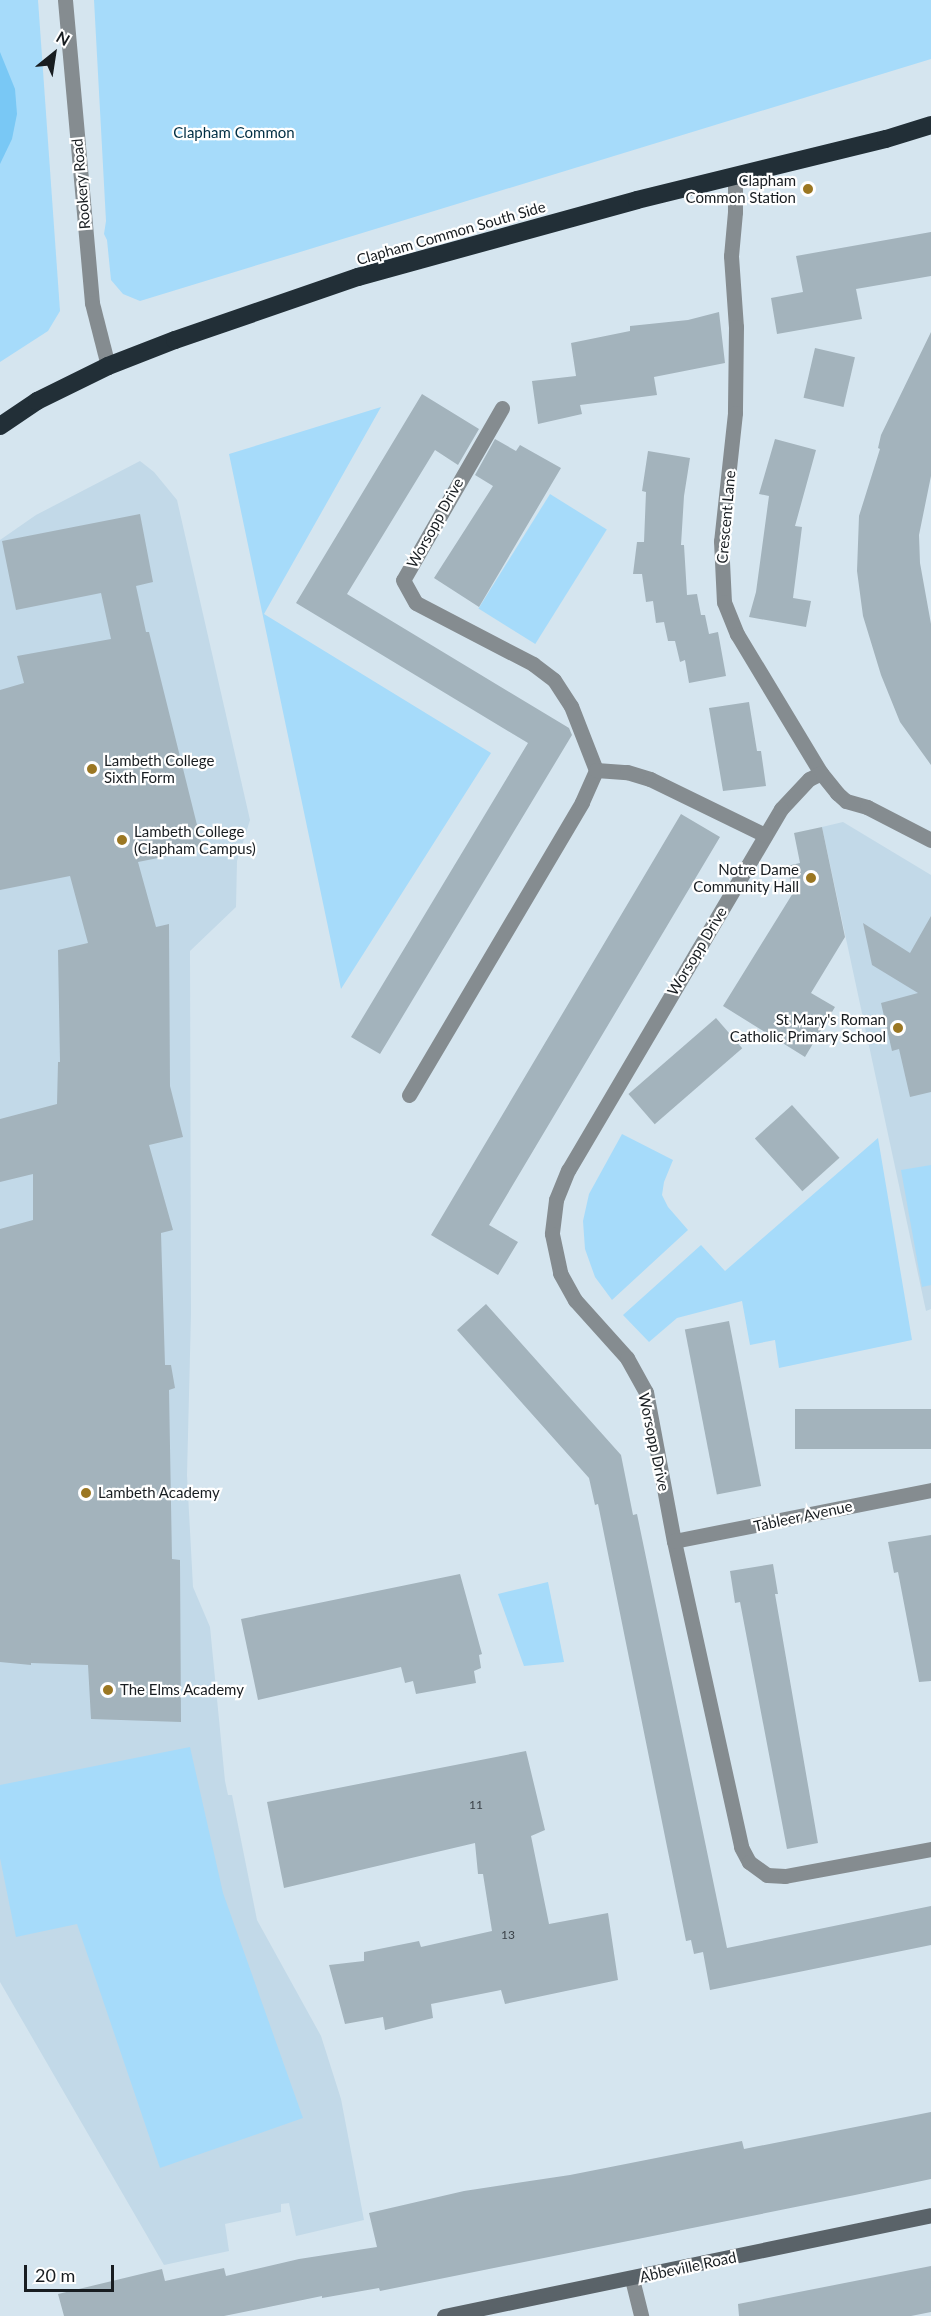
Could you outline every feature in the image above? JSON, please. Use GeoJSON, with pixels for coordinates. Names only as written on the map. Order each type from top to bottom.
{"type":"FeatureCollection","features":[{"type":"Feature","properties":{"kind":"highway","name":"Clapham Common South Side"},"geometry":{"type":"LineString","coordinates":[[0,426],[37,402],[108,366],[175,340],[358,277],[735,175],[886,139],[931,125]]}},
{"type":"Feature","properties":{"kind":"street","name":"Rookery Road"},"geometry":{"type":"LineString","coordinates":[[65,0],[92,303],[108,366]]}},
{"type":"Feature","properties":{"kind":"street","name":"Crescent Lane"},"geometry":{"type":"LineString","coordinates":[[735,175],[735,212],[730,256],[736,327],[735,413],[721,541],[724,602],[736,634],[821,773],[846,801],[867,807],[931,840]]}},
{"type":"Feature","properties":{"kind":"street","name":"Worsopp Drive"},"geometry":{"type":"LineString","coordinates":[[502,408],[403,580],[416,603],[533,664],[554,680],[571,706],[596,770]]}},
{"type":"Feature","properties":{"kind":"street"},"geometry":{"type":"LineString","coordinates":[[409,1095],[582,802],[596,770],[627,772],[650,779],[765,836]]}},
{"type":"Feature","properties":{"kind":"street","name":"Worsopp Drive"},"geometry":{"type":"LineString","coordinates":[[821,773],[794,793],[765,836],[568,1170],[556,1200],[552,1234],[560,1273],[575,1300],[627,1358],[646,1392],[674,1541],[741,1847],[749,1862],[767,1875],[785,1876],[931,1849]]}},
{"type":"Feature","properties":{"kind":"street","name":"Tableer Avenue"},"geometry":{"type":"LineString","coordinates":[[674,1541],[931,1490]]}},
{"type":"Feature","properties":{"kind":"street","name":"Abbeville Road"},"geometry":{"type":"LineString","coordinates":[[444,2316],[632,2279],[931,2215]]}},
{"type":"Feature","properties":{"kind":"street"},"geometry":{"type":"LineString","coordinates":[[632,2279],[641,2316]]}},
{"type":"Feature","properties":{"kind":"shaded area"},"geometry":{"type":"Polygon","coordinates":[[[0,52],[15,89],[17,114],[12,139],[0,164],[0,52]]]}},
{"type":"Feature","properties":{"kind":"shaded area","name":"The Elms Academy"},"geometry":{"type":"Polygon","coordinates":[[[140,461],[154,472],[177,500],[250,820],[237,861],[236,907],[190,951],[191,1314],[187,1475],[193,1587],[210,1627],[225,1781],[228,1795],[232,1795],[257,1920],[321,2036],[341,2099],[364,2220],[296,2236],[289,2203],[281,2204],[281,2212],[225,2224],[229,2251],[164,2265],[0,1982],[0,540],[36,515],[140,461]]]}},
{"type":"Feature","properties":{"kind":"shaded area","name":"St Mary's Roman Catholic Primary School"},"geometry":{"type":"Polygon","coordinates":[[[843,822],[931,875],[931,1309],[926,1311],[822,827],[843,822]]]}},
{"type":"Feature","properties":{"kind":"green space"},"geometry":{"type":"Polygon","coordinates":[[[0,0],[38,0],[60,311],[48,331],[0,362],[0,0]]]}},
{"type":"Feature","properties":{"kind":"green space","name":"Clapham Common"},"geometry":{"type":"Polygon","coordinates":[[[94,0],[931,0],[931,59],[140,301],[123,294],[111,280],[107,240],[104,234],[106,221],[94,0]]]}},
{"type":"Feature","properties":{"kind":"green space"},"geometry":{"type":"Polygon","coordinates":[[[381,407],[264,614],[491,753],[341,989],[229,454],[381,407]]]}},
{"type":"Feature","properties":{"kind":"green space"},"geometry":{"type":"Polygon","coordinates":[[[550,494],[607,530],[535,644],[478,608],[550,494]]]}},
{"type":"Feature","properties":{"kind":"green space"},"geometry":{"type":"Polygon","coordinates":[[[622,1134],[673,1160],[664,1182],[662,1195],[668,1207],[688,1230],[612,1300],[595,1277],[585,1249],[583,1221],[589,1194],[622,1134]]]}},
{"type":"Feature","properties":{"kind":"green space"},"geometry":{"type":"Polygon","coordinates":[[[878,1138],[912,1340],[779,1368],[775,1340],[750,1345],[742,1301],[677,1318],[649,1342],[623,1315],[701,1245],[725,1271],[878,1138]]]}},
{"type":"Feature","properties":{"kind":"green space"},"geometry":{"type":"Polygon","coordinates":[[[931,1165],[931,1285],[922,1287],[901,1170],[931,1165]]]}},
{"type":"Feature","properties":{"kind":"green space"},"geometry":{"type":"Polygon","coordinates":[[[548,1582],[564,1662],[524,1666],[498,1594],[548,1582]]]}},
{"type":"Feature","properties":{"kind":"green space"},"geometry":{"type":"Polygon","coordinates":[[[190,1747],[223,1893],[303,2118],[160,2168],[77,1924],[16,1937],[0,1858],[0,1785],[190,1747]]]}},
{"type":"Feature","properties":{"kind":"building"},"geometry":{"type":"Polygon","coordinates":[[[931,232],[931,276],[856,289],[862,319],[777,334],[771,298],[803,292],[796,256],[931,232]]]}},
{"type":"Feature","properties":{"kind":"building"},"geometry":{"type":"Polygon","coordinates":[[[719,312],[725,363],[654,377],[657,395],[580,405],[582,414],[538,424],[532,381],[576,376],[571,343],[630,331],[630,326],[688,320],[719,312]]]}},
{"type":"Feature","properties":{"kind":"building"},"geometry":{"type":"Polygon","coordinates":[[[931,332],[931,476],[919,535],[920,563],[931,624],[931,765],[900,722],[881,675],[863,616],[857,571],[859,516],[880,449],[878,448],[881,435],[931,332]]]}},
{"type":"Feature","properties":{"kind":"building"},"geometry":{"type":"Polygon","coordinates":[[[815,348],[855,357],[843,407],[804,398],[815,348]]]}},
{"type":"Feature","properties":{"kind":"building"},"geometry":{"type":"Polygon","coordinates":[[[422,394],[479,429],[458,465],[435,450],[347,594],[569,728],[572,735],[380,1054],[351,1037],[528,743],[296,603],[422,394]]]}},
{"type":"Feature","properties":{"kind":"building"},"geometry":{"type":"Polygon","coordinates":[[[495,439],[516,451],[520,445],[561,468],[479,607],[434,578],[493,486],[475,475],[495,439]]]}},
{"type":"Feature","properties":{"kind":"building"},"geometry":{"type":"Polygon","coordinates":[[[775,439],[816,450],[795,526],[802,527],[793,598],[811,601],[806,627],[749,617],[756,592],[769,496],[759,494],[775,439]]]}},
{"type":"Feature","properties":{"kind":"building"},"geometry":{"type":"Polygon","coordinates":[[[648,451],[690,458],[684,496],[681,545],[684,545],[687,595],[697,594],[701,615],[705,615],[709,634],[718,632],[726,676],[689,683],[685,660],[680,662],[675,641],[668,641],[664,622],[656,623],[653,601],[646,602],[642,574],[633,574],[637,542],[644,542],[646,492],[642,491],[648,451]]]}},
{"type":"Feature","properties":{"kind":"building"},"geometry":{"type":"Polygon","coordinates":[[[140,514],[153,582],[136,586],[203,849],[138,862],[156,927],[169,924],[170,1086],[183,1137],[149,1145],[173,1230],[161,1233],[165,1365],[171,1365],[175,1388],[169,1390],[172,1559],[180,1560],[181,1722],[91,1719],[88,1665],[31,1663],[31,1665],[0,1662],[0,1229],[33,1220],[33,1174],[0,1182],[0,1119],[57,1104],[58,1062],[60,1062],[58,950],[88,943],[70,876],[0,890],[0,690],[24,683],[17,656],[111,639],[101,593],[16,610],[2,541],[140,514]]]}},
{"type":"Feature","properties":{"kind":"building"},"geometry":{"type":"Polygon","coordinates":[[[749,702],[757,751],[761,751],[766,786],[723,791],[709,708],[749,702]]]}},
{"type":"Feature","properties":{"kind":"building"},"geometry":{"type":"Polygon","coordinates":[[[681,814],[720,837],[489,1225],[518,1242],[498,1275],[431,1235],[681,814]]]}},
{"type":"Feature","properties":{"kind":"building"},"geometry":{"type":"Polygon","coordinates":[[[822,827],[845,937],[811,993],[835,1007],[805,1057],[723,1006],[793,893],[787,866],[800,863],[794,833],[822,827]]]}},
{"type":"Feature","properties":{"kind":"building"},"geometry":{"type":"Polygon","coordinates":[[[931,916],[931,1092],[910,1097],[899,1049],[892,1051],[881,1003],[918,993],[872,965],[863,923],[910,953],[931,916]]]}},
{"type":"Feature","properties":{"kind":"building"},"geometry":{"type":"Polygon","coordinates":[[[716,1018],[742,1048],[655,1124],[628,1094],[716,1018]]]}},
{"type":"Feature","properties":{"kind":"building"},"geometry":{"type":"Polygon","coordinates":[[[792,1105],[840,1158],[802,1191],[755,1138],[792,1105]]]}},
{"type":"Feature","properties":{"kind":"building"},"geometry":{"type":"Polygon","coordinates":[[[486,1304],[621,1455],[633,1515],[637,1514],[727,1948],[931,1906],[931,1945],[710,1990],[703,1952],[694,1954],[691,1940],[686,1941],[598,1504],[595,1505],[589,1478],[457,1330],[486,1304]]]}},
{"type":"Feature","properties":{"kind":"building"},"geometry":{"type":"Polygon","coordinates":[[[729,1321],[761,1486],[717,1494],[685,1330],[729,1321]]]}},
{"type":"Feature","properties":{"kind":"building"},"geometry":{"type":"Polygon","coordinates":[[[795,1409],[931,1409],[931,1449],[795,1449],[795,1409]]]}},
{"type":"Feature","properties":{"kind":"building"},"geometry":{"type":"Polygon","coordinates":[[[931,1535],[931,1681],[919,1682],[898,1572],[894,1573],[888,1542],[931,1535]]]}},
{"type":"Feature","properties":{"kind":"building"},"geometry":{"type":"Polygon","coordinates":[[[773,1564],[778,1594],[775,1594],[818,1843],[787,1849],[740,1602],[735,1603],[730,1571],[773,1564]]]}},
{"type":"Feature","properties":{"kind":"building"},"geometry":{"type":"Polygon","coordinates":[[[460,1574],[482,1654],[479,1655],[481,1668],[474,1671],[476,1683],[416,1694],[413,1681],[405,1683],[401,1667],[258,1700],[241,1619],[460,1574]]]}},
{"type":"Feature","properties":{"kind":"building"},"geometry":{"type":"Polygon","coordinates":[[[526,1751],[545,1830],[531,1836],[549,1924],[608,1913],[618,1980],[505,2004],[501,1990],[431,2004],[433,2018],[385,2030],[383,2017],[345,2024],[329,1965],[364,1961],[364,1952],[419,1941],[421,1947],[492,1931],[483,1874],[478,1874],[475,1843],[284,1888],[267,1802],[526,1751]]]}},
{"type":"Feature","properties":{"kind":"building"},"geometry":{"type":"Polygon","coordinates":[[[931,2112],[931,2179],[855,2195],[380,2291],[379,2288],[322,2298],[322,2296],[224,2316],[64,2316],[58,2294],[162,2269],[165,2281],[224,2268],[226,2276],[299,2259],[377,2247],[369,2213],[464,2191],[570,2175],[742,2141],[744,2149],[931,2112]]]}},
{"type":"Feature","properties":{"kind":"building"},"geometry":{"type":"Polygon","coordinates":[[[931,2266],[931,2312],[911,2316],[739,2316],[738,2304],[931,2266]]]}},
{"type":"Feature","properties":{"kind":"place","name":"Clapham Common Station"},"geometry":{"type":"Point","coordinates":[808,189]}},
{"type":"Feature","properties":{"kind":"place","name":"Lambeth College Sixth Form"},"geometry":{"type":"Point","coordinates":[92,769]}},
{"type":"Feature","properties":{"kind":"place","name":"Lambeth College (Clapham Campus)"},"geometry":{"type":"Point","coordinates":[122,840]}},
{"type":"Feature","properties":{"kind":"place","name":"Notre Dame Community Hall"},"geometry":{"type":"Point","coordinates":[811,878]}},
{"type":"Feature","properties":{"kind":"place","name":"St Mary's Roman Catholic Primary School"},"geometry":{"type":"Point","coordinates":[898,1028]}},
{"type":"Feature","properties":{"kind":"place","name":"Lambeth Academy"},"geometry":{"type":"Point","coordinates":[86,1493]}},
{"type":"Feature","properties":{"kind":"place","name":"The Elms Academy"},"geometry":{"type":"Point","coordinates":[108,1690]}}]}
